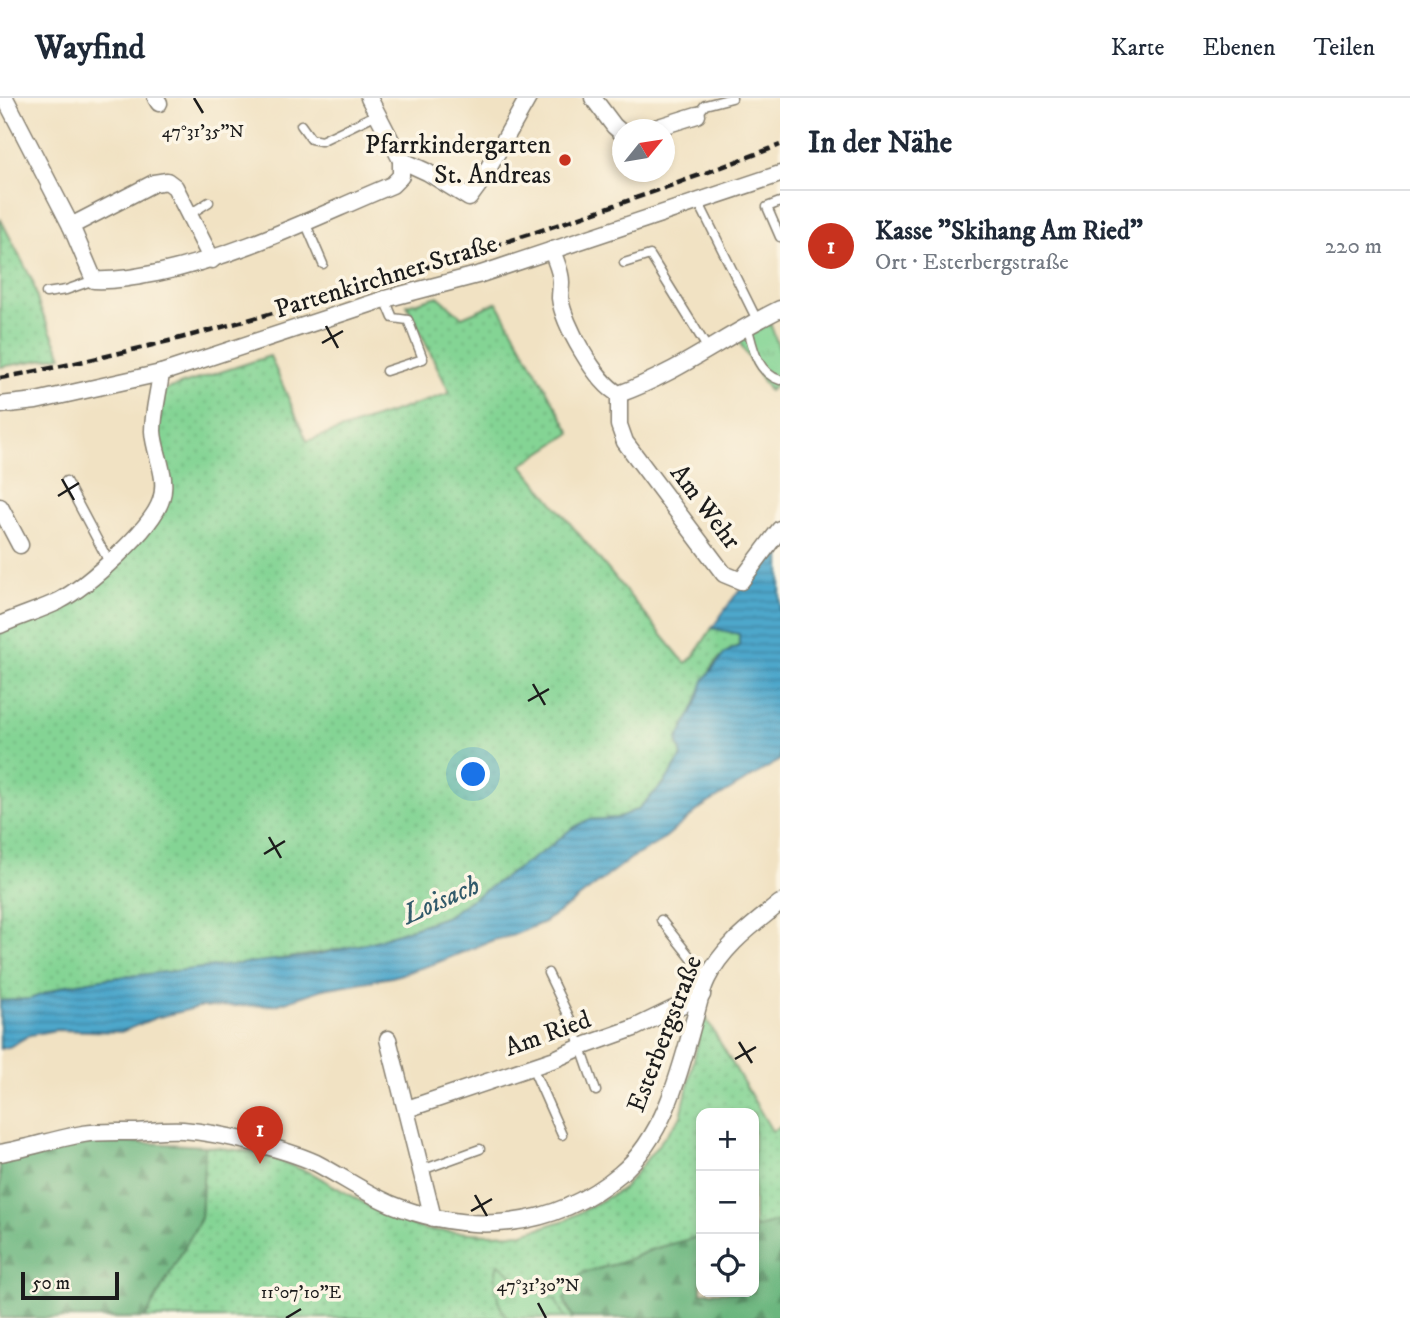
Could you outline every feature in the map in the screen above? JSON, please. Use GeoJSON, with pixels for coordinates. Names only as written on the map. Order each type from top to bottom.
{"type":"FeatureCollection","features":[{"type":"Feature","properties":{"kind":"street"},"geometry":{"type":"LineString","coordinates":[[5,98],[71,226],[93,280],[131,278],[212,260],[392,185],[401,176],[401,160],[369,98]]}},
{"type":"Feature","properties":{"kind":"street"},"geometry":{"type":"LineString","coordinates":[[401,160],[427,172],[469,198],[528,98]]}},
{"type":"Feature","properties":{"kind":"street"},"geometry":{"type":"LineString","coordinates":[[593,98],[612,123]]}},
{"type":"Feature","properties":{"kind":"street"},"geometry":{"type":"LineString","coordinates":[[675,122],[697,115]]}},
{"type":"Feature","properties":{"kind":"street","name":"Partenkirchner Straße"},"geometry":{"type":"LineString","coordinates":[[0,405],[36,401],[161,373],[385,299],[481,274],[780,174]]}},
{"type":"Feature","properties":{"kind":"street"},"geometry":{"type":"LineString","coordinates":[[71,226],[155,183],[167,181],[175,187],[212,260]]}},
{"type":"Feature","properties":{"kind":"street"},"geometry":{"type":"LineString","coordinates":[[552,250],[562,278],[560,298],[566,319],[600,379],[611,391],[619,394],[662,374],[780,309]]}},
{"type":"Feature","properties":{"kind":"street"},"geometry":{"type":"LineString","coordinates":[[0,625],[60,600],[109,562],[140,531],[161,499],[163,479],[153,431],[161,373]]}},
{"type":"Feature","properties":{"kind":"street","name":"Am Wehr"},"geometry":{"type":"LineString","coordinates":[[619,394],[618,418],[625,442],[724,574],[741,581],[780,529]]}},
{"type":"Feature","properties":{"kind":"street"},"geometry":{"type":"LineString","coordinates":[[0,507],[20,545]]}},
{"type":"Feature","properties":{"kind":"street","name":"Esterbergstraße"},"geometry":{"type":"LineString","coordinates":[[0,1153],[85,1133],[183,1130],[261,1144],[314,1162],[389,1203],[433,1218],[475,1224],[519,1223],[564,1209],[597,1191],[621,1173],[643,1147],[659,1122],[681,1068],[704,987],[722,954],[780,903]]}},
{"type":"Feature","properties":{"kind":"street","name":"Am Ried"},"geometry":{"type":"LineString","coordinates":[[407,1109],[532,1067],[634,1028],[704,987]]}},
{"type":"Feature","properties":{"kind":"street"},"geometry":{"type":"LineString","coordinates":[[388,1039],[433,1218]]}},
{"type":"Feature","properties":{"kind":"lane"},"geometry":{"type":"LineString","coordinates":[[697,115],[705,105],[732,98]]}},
{"type":"Feature","properties":{"kind":"lane"},"geometry":{"type":"LineString","coordinates":[[301,125],[311,139],[320,141],[377,114]]}},
{"type":"Feature","properties":{"kind":"lane"},"geometry":{"type":"LineString","coordinates":[[190,214],[209,202]]}},
{"type":"Feature","properties":{"kind":"lane"},"geometry":{"type":"LineString","coordinates":[[780,202],[767,208],[780,237]]}},
{"type":"Feature","properties":{"kind":"lane"},"geometry":{"type":"LineString","coordinates":[[699,203],[752,323],[755,355],[762,369],[780,380]]}},
{"type":"Feature","properties":{"kind":"lane"},"geometry":{"type":"LineString","coordinates":[[305,222],[323,264]]}},
{"type":"Feature","properties":{"kind":"lane"},"geometry":{"type":"LineString","coordinates":[[624,263],[650,255],[708,349]]}},
{"type":"Feature","properties":{"kind":"lane"},"geometry":{"type":"LineString","coordinates":[[46,293],[66,290],[93,280]]}},
{"type":"Feature","properties":{"kind":"lane"},"geometry":{"type":"LineString","coordinates":[[385,299],[393,318],[408,320],[423,359],[386,371]]}},
{"type":"Feature","properties":{"kind":"lane"},"geometry":{"type":"LineString","coordinates":[[66,481],[109,562]]}},
{"type":"Feature","properties":{"kind":"lane"},"geometry":{"type":"LineString","coordinates":[[661,920],[704,987]]}},
{"type":"Feature","properties":{"kind":"lane"},"geometry":{"type":"LineString","coordinates":[[548,973],[581,1047],[596,1091]]}},
{"type":"Feature","properties":{"kind":"lane"},"geometry":{"type":"LineString","coordinates":[[532,1067],[562,1135]]}},
{"type":"Feature","properties":{"kind":"lane"},"geometry":{"type":"LineString","coordinates":[[422,1170],[480,1149]]}},
{"type":"Feature","properties":{"kind":"green space"},"geometry":{"type":"Polygon","coordinates":[[[0,218],[33,282],[39,306],[62,356],[0,367],[0,218]]]}},
{"type":"Feature","properties":{"kind":"green space"},"geometry":{"type":"Polygon","coordinates":[[[438,296],[462,317],[497,302],[571,433],[522,465],[680,657],[686,663],[693,657],[712,628],[739,634],[740,645],[722,656],[711,669],[677,740],[682,756],[665,782],[638,809],[617,818],[588,820],[571,829],[547,849],[445,917],[372,942],[336,950],[263,962],[102,979],[67,985],[30,999],[0,1001],[0,629],[62,604],[155,517],[158,434],[164,390],[270,356],[307,441],[450,393],[407,305],[438,296]]]}},
{"type":"Feature","properties":{"kind":"green space"},"geometry":{"type":"Polygon","coordinates":[[[770,323],[780,351],[780,382],[769,391],[738,340],[770,323]]]}},
{"type":"Feature","properties":{"kind":"green space"},"geometry":{"type":"Polygon","coordinates":[[[704,1015],[759,1108],[696,1108],[696,1237],[582,1273],[564,1299],[573,1318],[145,1318],[201,1218],[205,1146],[259,1153],[313,1174],[383,1214],[426,1230],[487,1234],[523,1233],[566,1220],[623,1189],[681,1116],[704,1015]]]}},
{"type":"Feature","properties":{"kind":"green space"},"geometry":{"type":"Polygon","coordinates":[[[759,1109],[772,1131],[780,1127],[780,1221],[759,1227],[759,1109]]]}},
{"type":"Feature","properties":{"kind":"green space"},"geometry":{"type":"Polygon","coordinates":[[[106,1141],[205,1146],[201,1218],[145,1318],[0,1318],[0,1162],[39,1152],[106,1141]]]}},
{"type":"Feature","properties":{"kind":"green space"},"geometry":{"type":"Polygon","coordinates":[[[780,1221],[780,1318],[573,1318],[564,1299],[582,1273],[696,1237],[696,1297],[759,1297],[759,1227],[780,1221]]]}},
{"type":"Feature","properties":{"kind":"green space"},"geometry":{"type":"Polygon","coordinates":[[[498,1263],[529,1289],[555,1299],[565,1318],[508,1318],[501,1307],[497,1292],[498,1263]]]}},
{"type":"Feature","properties":{"kind":"water"},"geometry":{"type":"Polygon","coordinates":[[[780,551],[780,760],[702,807],[661,841],[630,859],[544,922],[392,977],[323,989],[276,1005],[199,1007],[155,1018],[121,1032],[56,1030],[30,1035],[0,1049],[0,1001],[30,999],[67,985],[102,979],[311,956],[372,942],[445,917],[588,820],[617,818],[638,809],[665,782],[682,756],[677,740],[696,704],[704,680],[725,653],[739,646],[739,634],[712,628],[752,572],[780,551]]]}},
{"type":"Feature","properties":{"kind":"railway"},"geometry":{"type":"LineString","coordinates":[[0,378],[181,338],[359,288],[571,220],[780,145]]}},
{"type":"Feature","properties":{"kind":"place","name":"Pfarrkindergarten St. Andreas"},"geometry":{"type":"Point","coordinates":[565,160]}},
{"type":"Feature","properties":{"kind":"place","name":"Kasse \"Skihang Am Ried\""},"geometry":{"type":"Point","coordinates":[260,1164]}},
{"type":"Feature","properties":{"kind":"water label","name":"Loisach"},"geometry":{"type":"Point","coordinates":[441,900]}}]}
